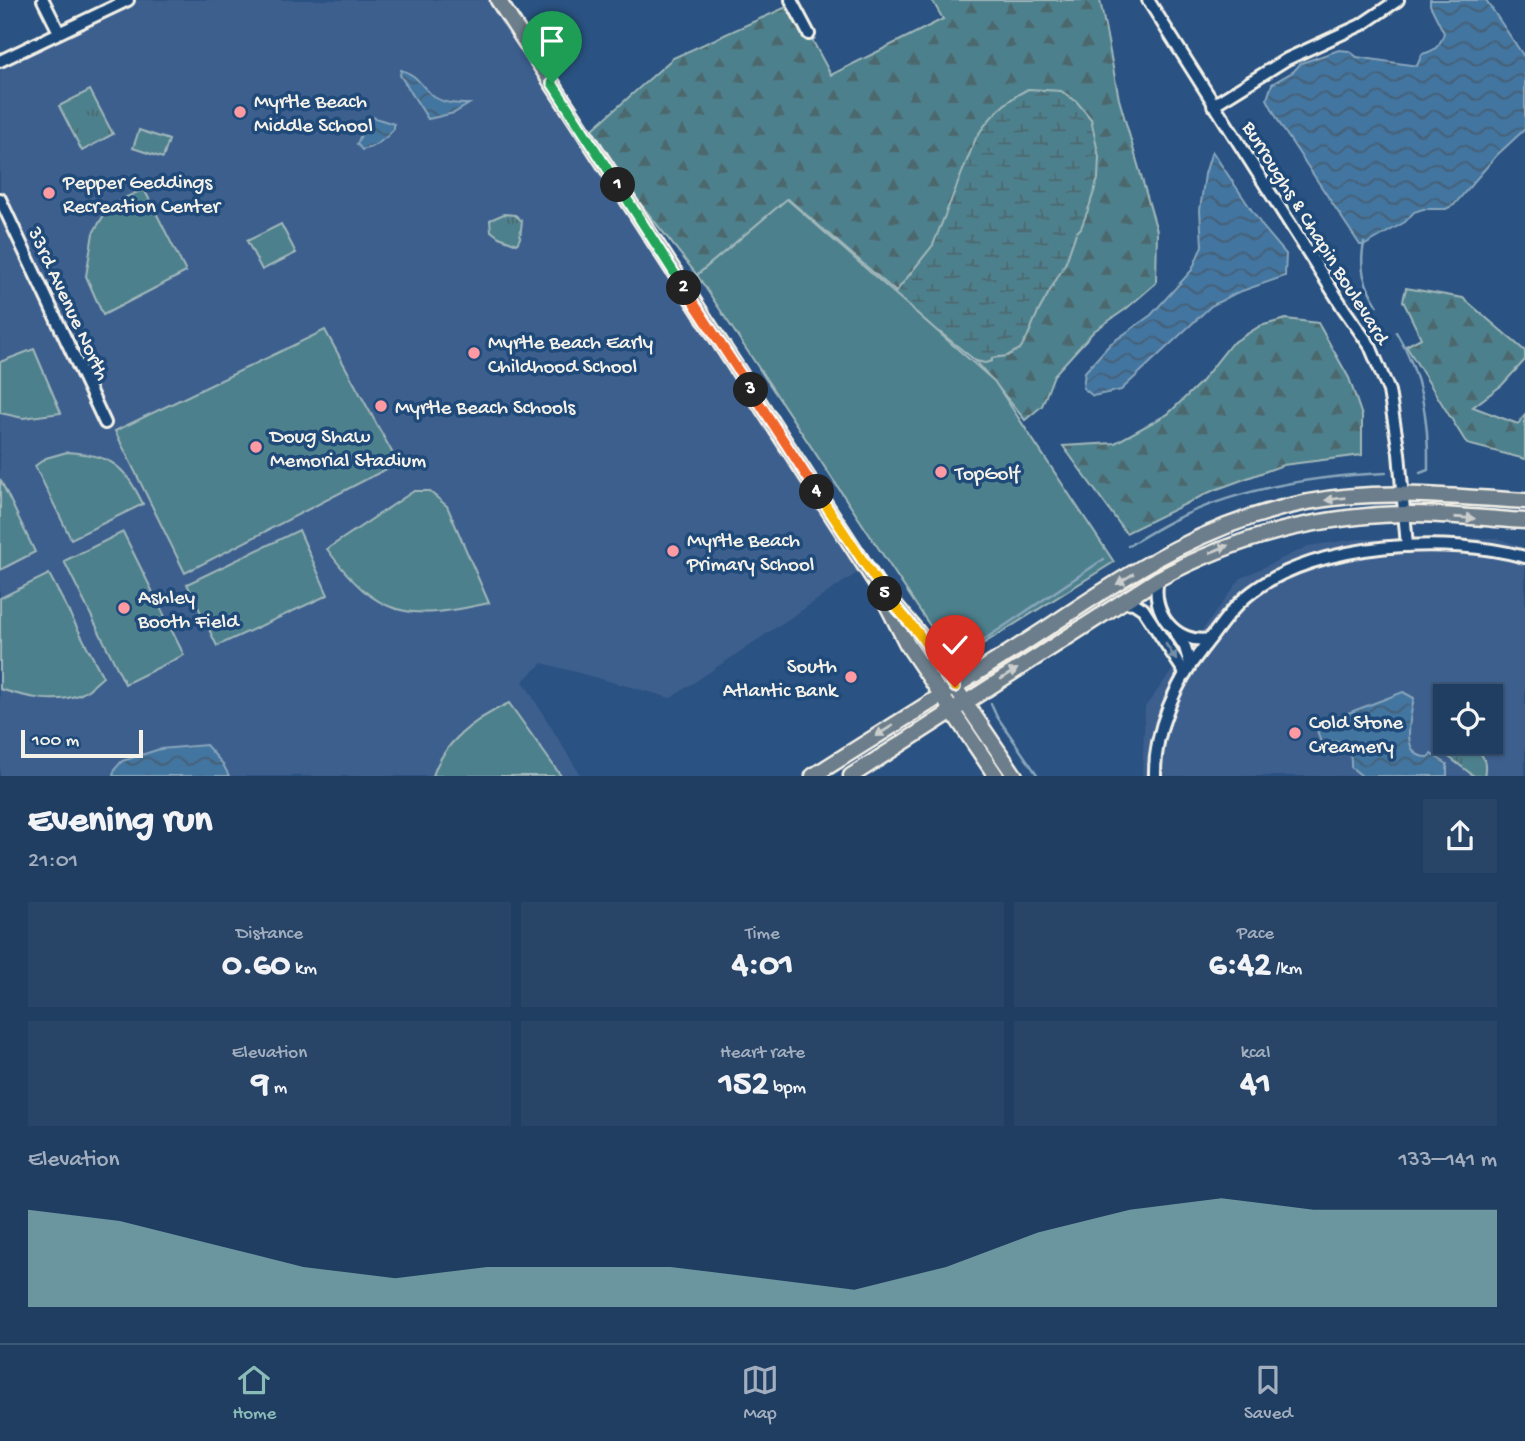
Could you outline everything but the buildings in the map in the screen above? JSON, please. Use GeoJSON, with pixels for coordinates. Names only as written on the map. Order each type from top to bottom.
{"type":"FeatureCollection","features":[{"type":"Feature","properties":{"kind":"main road"},"geometry":{"type":"LineString","coordinates":[[498,0],[876,583],[908,644],[949,691],[965,702],[1015,776]]}},
{"type":"Feature","properties":{"kind":"main road"},"geometry":{"type":"LineString","coordinates":[[813,776],[1154,559],[1207,532],[1247,517],[1311,502],[1350,497],[1403,495],[1525,501]]}},
{"type":"Feature","properties":{"kind":"main road"},"geometry":{"type":"LineString","coordinates":[[850,776],[1158,579],[1236,542],[1285,528],[1338,518],[1405,514],[1525,521]]}},
{"type":"Feature","properties":{"kind":"main road"},"geometry":{"type":"LineString","coordinates":[[949,691],[951,710],[996,776]]}},
{"type":"Feature","properties":{"kind":"street"},"geometry":{"type":"LineString","coordinates":[[43,0],[59,32]]}},
{"type":"Feature","properties":{"kind":"street"},"geometry":{"type":"LineString","coordinates":[[0,61],[128,0]]}},
{"type":"Feature","properties":{"kind":"street"},"geometry":{"type":"LineString","coordinates":[[791,0],[809,34]]}},
{"type":"Feature","properties":{"kind":"street","name":"Burroughs & Chapin Boulevard"},"geometry":{"type":"LineString","coordinates":[[1148,0],[1343,309],[1370,346],[1389,391],[1407,546]]}},
{"type":"Feature","properties":{"kind":"street"},"geometry":{"type":"LineString","coordinates":[[1213,105],[1287,59],[1361,25],[1398,0]]}},
{"type":"Feature","properties":{"kind":"street","name":"33rd Avenue North"},"geometry":{"type":"LineString","coordinates":[[0,199],[105,423]]}},
{"type":"Feature","properties":{"kind":"street"},"geometry":{"type":"LineString","coordinates":[[1155,776],[1156,755],[1164,722],[1188,669],[1236,606],[1252,592],[1310,564],[1345,554],[1407,546],[1471,546],[1525,557]]}},
{"type":"Feature","properties":{"kind":"street"},"geometry":{"type":"LineString","coordinates":[[1158,579],[1155,591],[1157,605],[1185,647],[1188,669]]}},
{"type":"Feature","properties":{"kind":"street"},"geometry":{"type":"LineString","coordinates":[[1122,602],[1143,608],[1188,669]]}},
{"type":"Feature","properties":{"kind":"street"},"geometry":{"type":"LineString","coordinates":[[1175,631],[1198,641],[1210,639]]}},
{"type":"Feature","properties":{"kind":"shaded area","name":"Myrtle Beach Schools"},"geometry":{"type":"Polygon","coordinates":[[[127,0],[498,0],[866,567],[671,698],[542,663],[523,681],[581,776],[0,776],[0,61],[127,0]]]}},
{"type":"Feature","properties":{"kind":"shaded area"},"geometry":{"type":"Polygon","coordinates":[[[1498,538],[1525,548],[1525,776],[1142,776],[1145,707],[1241,578],[1308,546],[1357,539],[1498,538]]]}},
{"type":"Feature","properties":{"kind":"green space"},"geometry":{"type":"Polygon","coordinates":[[[932,0],[1100,0],[1119,99],[1157,231],[1156,283],[1126,309],[1094,331],[1054,375],[1042,406],[1025,420],[976,361],[788,199],[697,275],[586,135],[673,58],[793,4],[831,75],[943,19],[932,0]]]}},
{"type":"Feature","properties":{"kind":"green space"},"geometry":{"type":"Polygon","coordinates":[[[1028,89],[1061,91],[1077,102],[1091,119],[1099,157],[1098,179],[1066,262],[1027,338],[1020,349],[985,363],[976,361],[941,333],[895,314],[892,307],[895,293],[933,245],[976,138],[999,110],[1028,89]]]}},
{"type":"Feature","properties":{"kind":"green space"},"geometry":{"type":"Polygon","coordinates":[[[90,90],[113,134],[82,151],[59,106],[90,90]]]}},
{"type":"Feature","properties":{"kind":"green space"},"geometry":{"type":"Polygon","coordinates":[[[139,130],[169,140],[163,158],[133,148],[139,130]]]}},
{"type":"Feature","properties":{"kind":"green space"},"geometry":{"type":"Polygon","coordinates":[[[144,189],[186,272],[103,315],[86,276],[93,233],[104,215],[122,199],[144,189]]]}},
{"type":"Feature","properties":{"kind":"green space","name":"TopGolf"},"geometry":{"type":"Polygon","coordinates":[[[787,199],[994,381],[1114,562],[954,662],[697,275],[787,199]]]}},
{"type":"Feature","properties":{"kind":"green space"},"geometry":{"type":"Polygon","coordinates":[[[504,214],[515,215],[522,221],[517,244],[491,231],[490,220],[504,214]]]}},
{"type":"Feature","properties":{"kind":"green space"},"geometry":{"type":"Polygon","coordinates":[[[281,224],[296,253],[262,270],[247,241],[281,224]]]}},
{"type":"Feature","properties":{"kind":"green space"},"geometry":{"type":"Polygon","coordinates":[[[1406,288],[1463,298],[1525,351],[1525,360],[1502,385],[1473,407],[1518,424],[1525,415],[1525,459],[1467,444],[1406,346],[1421,338],[1403,301],[1406,288]]]}},
{"type":"Feature","properties":{"kind":"green space"},"geometry":{"type":"Polygon","coordinates":[[[1286,319],[1318,323],[1349,378],[1362,416],[1362,455],[1283,465],[1212,491],[1126,533],[1063,446],[1115,443],[1168,414],[1200,383],[1231,344],[1260,326],[1286,319]]]}},
{"type":"Feature","properties":{"kind":"green space","name":"Doug Shaw Memorial Stadium"},"geometry":{"type":"Polygon","coordinates":[[[325,330],[398,463],[185,573],[115,431],[325,330]]]}},
{"type":"Feature","properties":{"kind":"green space"},"geometry":{"type":"Polygon","coordinates":[[[34,349],[61,413],[23,418],[0,413],[0,362],[34,349]]]}},
{"type":"Feature","properties":{"kind":"green space"},"geometry":{"type":"Polygon","coordinates":[[[67,452],[95,456],[114,464],[129,479],[143,504],[71,539],[35,466],[46,458],[67,452]]]}},
{"type":"Feature","properties":{"kind":"green space"},"geometry":{"type":"Polygon","coordinates":[[[0,479],[35,552],[0,570],[0,479]]]}},
{"type":"Feature","properties":{"kind":"green space"},"geometry":{"type":"Polygon","coordinates":[[[414,491],[429,491],[447,506],[489,603],[437,612],[397,609],[379,602],[362,590],[327,549],[414,491]]]}},
{"type":"Feature","properties":{"kind":"green space"},"geometry":{"type":"Polygon","coordinates":[[[299,530],[328,595],[217,646],[187,584],[299,530]]]}},
{"type":"Feature","properties":{"kind":"green space","name":"Ashley Booth Field"},"geometry":{"type":"Polygon","coordinates":[[[123,532],[184,655],[125,684],[64,561],[123,532]]]}},
{"type":"Feature","properties":{"kind":"green space"},"geometry":{"type":"Polygon","coordinates":[[[49,574],[103,677],[84,693],[61,699],[30,697],[0,689],[0,598],[49,574]]]}},
{"type":"Feature","properties":{"kind":"green space"},"geometry":{"type":"Polygon","coordinates":[[[509,703],[561,776],[433,776],[438,763],[453,741],[474,723],[509,703]]]}},
{"type":"Feature","properties":{"kind":"green space"},"geometry":{"type":"Polygon","coordinates":[[[1481,754],[1485,764],[1484,776],[1474,776],[1446,755],[1481,754]]]}},
{"type":"Feature","properties":{"kind":"water"},"geometry":{"type":"Polygon","coordinates":[[[1430,0],[1486,0],[1525,58],[1525,129],[1497,155],[1454,205],[1446,209],[1423,209],[1414,212],[1405,222],[1365,245],[1360,245],[1281,126],[1267,99],[1272,84],[1294,71],[1301,63],[1339,50],[1349,51],[1357,57],[1417,66],[1422,54],[1436,47],[1444,33],[1430,0]]]}},
{"type":"Feature","properties":{"kind":"water"},"geometry":{"type":"Polygon","coordinates":[[[401,70],[416,78],[440,100],[469,104],[454,113],[428,119],[400,75],[401,70]]]}},
{"type":"Feature","properties":{"kind":"water"},"geometry":{"type":"Polygon","coordinates":[[[369,116],[394,124],[394,129],[380,142],[362,150],[357,144],[369,116]]]}},
{"type":"Feature","properties":{"kind":"water"},"geometry":{"type":"Polygon","coordinates":[[[1212,151],[1263,227],[1286,254],[1285,276],[1236,293],[1211,306],[1121,390],[1093,396],[1083,388],[1085,372],[1110,344],[1151,315],[1192,270],[1202,246],[1200,210],[1205,174],[1212,151]]]}},
{"type":"Feature","properties":{"kind":"water"},"geometry":{"type":"Polygon","coordinates":[[[1403,692],[1414,698],[1409,724],[1413,750],[1428,757],[1431,754],[1447,764],[1447,776],[1362,776],[1351,767],[1350,754],[1345,745],[1335,742],[1321,743],[1317,730],[1335,718],[1403,692]]]}},
{"type":"Feature","properties":{"kind":"water"},"geometry":{"type":"Polygon","coordinates":[[[206,745],[223,764],[229,776],[113,776],[122,761],[160,749],[206,745]]]}},
{"type":"Feature","properties":{"kind":"waterway"},"geometry":{"type":"LineString","coordinates":[[1364,243],[1364,276],[1377,305]]}},
{"type":"Feature","properties":{"kind":"waterway"},"geometry":{"type":"LineString","coordinates":[[1396,332],[1412,364],[1422,398],[1428,470],[1420,473]]}},
{"type":"Feature","properties":{"kind":"waterway"},"geometry":{"type":"LineString","coordinates":[[1128,546],[1173,520],[1229,498],[1307,480],[1386,473]]}},
{"type":"Feature","properties":{"kind":"waterway"},"geometry":{"type":"LineString","coordinates":[[976,645],[1104,559]]}},
{"type":"Feature","properties":{"kind":"waterway"},"geometry":{"type":"LineString","coordinates":[[991,704],[1038,776]]}},
{"type":"Feature","properties":{"kind":"place","name":"Myrtle Beach Middle School"},"geometry":{"type":"Point","coordinates":[240,112]}},
{"type":"Feature","properties":{"kind":"place","name":"Pepper Geddings Recreation Center"},"geometry":{"type":"Point","coordinates":[49,193]}},
{"type":"Feature","properties":{"kind":"place","name":"Myrtle Beach Early Childhood School"},"geometry":{"type":"Point","coordinates":[474,353]}},
{"type":"Feature","properties":{"kind":"place","name":"Myrtle Beach Schools"},"geometry":{"type":"Point","coordinates":[381,406]}},
{"type":"Feature","properties":{"kind":"place","name":"Doug Shaw Memorial Stadium"},"geometry":{"type":"Point","coordinates":[256,447]}},
{"type":"Feature","properties":{"kind":"place","name":"TopGolf"},"geometry":{"type":"Point","coordinates":[941,472]}},
{"type":"Feature","properties":{"kind":"place","name":"Myrtle Beach Primary School"},"geometry":{"type":"Point","coordinates":[673,551]}},
{"type":"Feature","properties":{"kind":"place","name":"Ashley Booth Field"},"geometry":{"type":"Point","coordinates":[124,608]}},
{"type":"Feature","properties":{"kind":"place","name":"South Atlantic Bank"},"geometry":{"type":"Point","coordinates":[851,677]}},
{"type":"Feature","properties":{"kind":"place","name":"Cold Stone Creamery"},"geometry":{"type":"Point","coordinates":[1295,733]}},
{"type":"Feature","properties":{"kind":"route"},"geometry":{"type":"LineString","coordinates":[[552,83],[876,583],[919,634],[955,687]]}}]}
